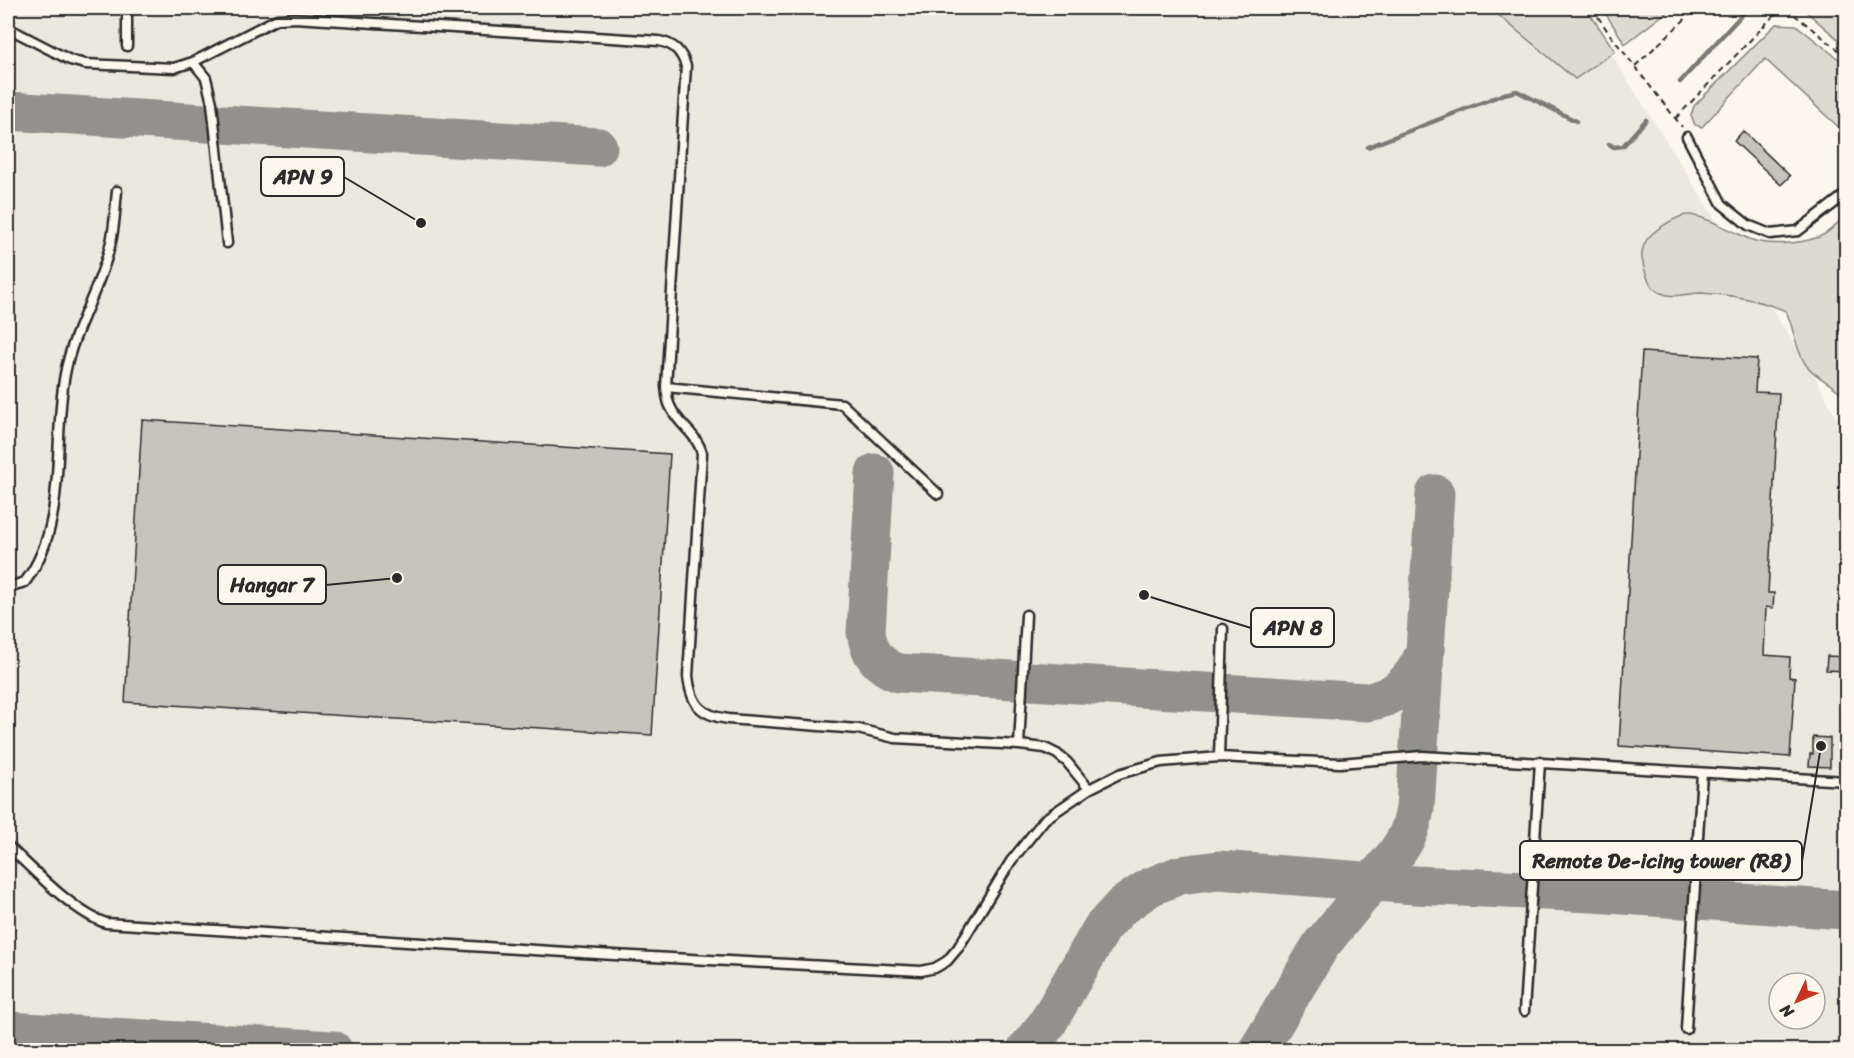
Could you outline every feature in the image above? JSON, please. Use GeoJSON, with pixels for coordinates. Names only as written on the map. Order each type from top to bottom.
{"type":"FeatureCollection","features":[{"type":"Feature","properties":{"kind":"lane"},"geometry":{"type":"LineString","coordinates":[[126,8],[127,46]]}},
{"type":"Feature","properties":{"kind":"lane"},"geometry":{"type":"LineString","coordinates":[[8,28],[70,60],[85,64],[157,68],[174,68],[193,62],[263,25],[277,20],[296,18],[658,41],[675,46],[686,66],[666,387],[671,408],[694,434],[702,453],[688,676],[690,692],[703,711],[712,717],[728,720],[858,729],[894,738],[1045,748],[1067,762],[1089,789]]}},
{"type":"Feature","properties":{"kind":"lane"},"geometry":{"type":"LineString","coordinates":[[193,62],[206,78],[212,103],[227,243]]}},
{"type":"Feature","properties":{"kind":"lane"},"geometry":{"type":"LineString","coordinates":[[1688,137],[1722,204],[1748,225],[1770,234],[1798,231],[1846,194]]}},
{"type":"Feature","properties":{"kind":"lane"},"geometry":{"type":"LineString","coordinates":[[8,586],[25,582],[32,573],[40,559],[50,526],[55,499],[59,415],[65,374],[73,340],[111,245],[117,191]]}},
{"type":"Feature","properties":{"kind":"lane"},"geometry":{"type":"LineString","coordinates":[[666,387],[842,404],[938,494]]}},
{"type":"Feature","properties":{"kind":"lane"},"geometry":{"type":"LineString","coordinates":[[1019,745],[1026,615]]}},
{"type":"Feature","properties":{"kind":"lane"},"geometry":{"type":"LineString","coordinates":[[1219,757],[1223,629]]}},
{"type":"Feature","properties":{"kind":"lane"},"geometry":{"type":"LineString","coordinates":[[8,846],[73,904],[96,920],[106,923],[614,955],[921,971],[935,968],[947,961],[958,948],[1011,861],[1045,819],[1089,789],[1119,774],[1161,762],[1219,757],[1340,763],[1422,756],[1846,780]]}},
{"type":"Feature","properties":{"kind":"lane"},"geometry":{"type":"LineString","coordinates":[[1524,1011],[1540,762]]}},
{"type":"Feature","properties":{"kind":"lane"},"geometry":{"type":"LineString","coordinates":[[1686,1029],[1702,773]]}},
{"type":"Feature","properties":{"kind":"path"},"geometry":{"type":"LineString","coordinates":[[1592,8],[1688,137]]}},
{"type":"Feature","properties":{"kind":"path"},"geometry":{"type":"LineString","coordinates":[[1635,66],[1697,8]]}},
{"type":"Feature","properties":{"kind":"path"},"geometry":{"type":"LineString","coordinates":[[1676,118],[1781,8]]}},
{"type":"Feature","properties":{"kind":"path"},"geometry":{"type":"LineString","coordinates":[[1786,8],[1846,56]]}},
{"type":"Feature","properties":{"kind":"shaded area"},"geometry":{"type":"Polygon","coordinates":[[[8,8],[1582,8],[1817,380],[1846,438],[1846,1050],[8,1050],[8,8]]]}},
{"type":"Feature","properties":{"kind":"shaded area"},"geometry":{"type":"Polygon","coordinates":[[[1490,8],[1586,8],[1615,51],[1575,79],[1490,8]]]}},
{"type":"Feature","properties":{"kind":"shaded area"},"geometry":{"type":"Polygon","coordinates":[[[1602,8],[1672,8],[1625,44],[1602,8]]]}},
{"type":"Feature","properties":{"kind":"shaded area"},"geometry":{"type":"Polygon","coordinates":[[[1802,8],[1846,8],[1846,46],[1802,8]]]}},
{"type":"Feature","properties":{"kind":"shaded area"},"geometry":{"type":"Polygon","coordinates":[[[1776,24],[1796,25],[1846,65],[1846,134],[1765,59],[1702,127],[1695,125],[1691,115],[1694,106],[1776,24]]]}},
{"type":"Feature","properties":{"kind":"shaded area"},"geometry":{"type":"Polygon","coordinates":[[[1846,213],[1846,398],[1806,365],[1799,352],[1786,311],[1744,298],[1724,295],[1701,293],[1666,295],[1654,288],[1644,267],[1642,252],[1649,237],[1665,225],[1683,216],[1701,217],[1755,241],[1783,243],[1819,237],[1830,230],[1846,213]]]}},
{"type":"Feature","properties":{"kind":"building"},"geometry":{"type":"Polygon","coordinates":[[[1743,131],[1790,176],[1781,185],[1734,141],[1743,131]]]}},
{"type":"Feature","properties":{"kind":"building"},"geometry":{"type":"Polygon","coordinates":[[[1642,352],[1757,359],[1755,392],[1779,393],[1768,593],[1774,593],[1773,608],[1766,607],[1764,655],[1790,657],[1789,677],[1795,678],[1790,757],[1619,746],[1642,352]]]}},
{"type":"Feature","properties":{"kind":"building"},"geometry":{"type":"Polygon","coordinates":[[[142,420],[670,454],[652,735],[125,702],[142,420]]]}},
{"type":"Feature","properties":{"kind":"building"},"geometry":{"type":"Polygon","coordinates":[[[1827,656],[1846,657],[1846,671],[1826,670],[1827,656]]]}},
{"type":"Feature","properties":{"kind":"building"},"geometry":{"type":"Polygon","coordinates":[[[1813,737],[1830,738],[1830,767],[1809,766],[1810,754],[1813,754],[1813,737]]]}},
{"type":"Feature","properties":{"kind":"waterway"},"geometry":{"type":"LineString","coordinates":[[1680,82],[1748,8]]}},
{"type":"Feature","properties":{"kind":"waterway"},"geometry":{"type":"LineString","coordinates":[[1368,147],[1517,91],[1576,121]]}},
{"type":"Feature","properties":{"kind":"waterway"},"geometry":{"type":"LineString","coordinates":[[1609,144],[1614,147],[1623,146],[1646,120]]}},
{"type":"Feature","properties":{"kind":"taxiway"},"geometry":{"type":"LineString","coordinates":[[8,111],[598,147]]}},
{"type":"Feature","properties":{"kind":"taxiway"},"geometry":{"type":"LineString","coordinates":[[875,473],[866,632],[869,646],[876,658],[885,667],[899,673],[1366,702],[1386,697],[1402,687],[1424,654]]}},
{"type":"Feature","properties":{"kind":"taxiway"},"geometry":{"type":"LineString","coordinates":[[1258,1050],[1321,945],[1394,856],[1410,828],[1415,808],[1435,494]]}},
{"type":"Feature","properties":{"kind":"taxiway"},"geometry":{"type":"LineString","coordinates":[[1026,1050],[1047,1024],[1102,928],[1122,906],[1150,887],[1180,875],[1219,870],[1415,885],[1592,893],[1846,910]]}},
{"type":"Feature","properties":{"kind":"taxiway"},"geometry":{"type":"LineString","coordinates":[[8,1031],[333,1050]]}},
{"type":"Feature","properties":{"kind":"place","name":"APN 9"},"geometry":{"type":"Point","coordinates":[421,223]}},
{"type":"Feature","properties":{"kind":"place","name":"Hangar 7"},"geometry":{"type":"Point","coordinates":[397,578]}},
{"type":"Feature","properties":{"kind":"place","name":"APN 8"},"geometry":{"type":"Point","coordinates":[1144,595]}},
{"type":"Feature","properties":{"kind":"place","name":"Remote De-icing tower (R8)"},"geometry":{"type":"Point","coordinates":[1821,746]}}]}
